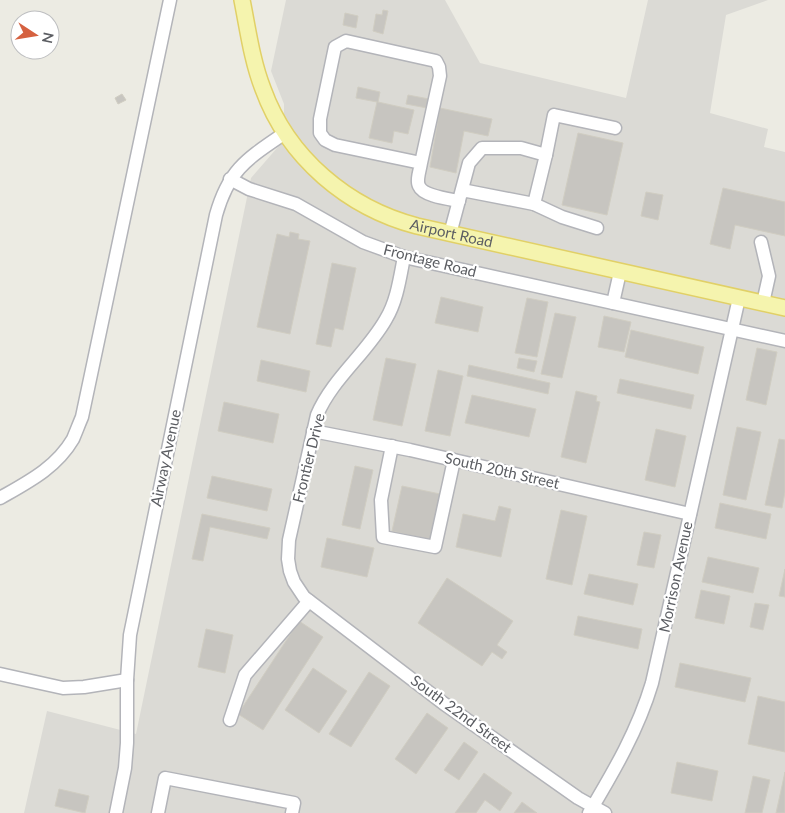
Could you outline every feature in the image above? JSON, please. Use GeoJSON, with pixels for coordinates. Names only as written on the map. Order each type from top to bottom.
{"type":"FeatureCollection","features":[{"type":"Feature","properties":{"kind":"main road","name":"Airport Road"},"geometry":{"type":"LineString","coordinates":[[242,0],[261,83],[270,106],[285,133],[304,159],[317,172],[353,199],[393,219],[450,234],[785,308]]}},
{"type":"Feature","properties":{"kind":"street"},"geometry":{"type":"LineString","coordinates":[[0,498],[36,478],[58,459],[73,439],[82,417],[170,0]]}},
{"type":"Feature","properties":{"kind":"street"},"geometry":{"type":"LineString","coordinates":[[421,163],[335,145],[325,140],[320,133],[320,119],[335,47],[346,41],[436,61],[440,76],[418,177],[419,186],[426,193],[461,195],[534,204],[562,217],[598,228]]}},
{"type":"Feature","properties":{"kind":"street"},"geometry":{"type":"LineString","coordinates":[[534,204],[554,115],[615,128]]}},
{"type":"Feature","properties":{"kind":"street","name":"Airway Avenue"},"geometry":{"type":"LineString","coordinates":[[116,813],[125,768],[127,743],[127,680],[130,635],[213,228],[220,201],[230,179],[246,160],[285,133]]}},
{"type":"Feature","properties":{"kind":"street"},"geometry":{"type":"LineString","coordinates":[[450,234],[469,163],[482,148],[520,148],[546,154]]}},
{"type":"Feature","properties":{"kind":"street","name":"Frontage Road"},"geometry":{"type":"LineString","coordinates":[[230,179],[252,190],[296,204],[363,242],[404,257],[785,341]]}},
{"type":"Feature","properties":{"kind":"street"},"geometry":{"type":"LineString","coordinates":[[761,242],[769,276],[763,304]]}},
{"type":"Feature","properties":{"kind":"street","name":"Frontier Drive"},"geometry":{"type":"LineString","coordinates":[[321,610],[300,592],[294,582],[290,571],[288,550],[313,431],[317,415],[326,399],[381,328],[389,314],[394,301],[404,257]]}},
{"type":"Feature","properties":{"kind":"street"},"geometry":{"type":"LineString","coordinates":[[613,303],[620,272]]}},
{"type":"Feature","properties":{"kind":"street","name":"Morrison Avenue"},"geometry":{"type":"LineString","coordinates":[[591,810],[626,749],[648,698],[739,298]]}},
{"type":"Feature","properties":{"kind":"street","name":"South 20th Street"},"geometry":{"type":"LineString","coordinates":[[313,431],[392,446],[690,514]]}},
{"type":"Feature","properties":{"kind":"street"},"geometry":{"type":"LineString","coordinates":[[392,446],[381,500],[383,537],[435,547],[454,460]]}},
{"type":"Feature","properties":{"kind":"street"},"geometry":{"type":"LineString","coordinates":[[230,720],[245,675],[309,601]]}},
{"type":"Feature","properties":{"kind":"street","name":"South 22nd Street"},"geometry":{"type":"LineString","coordinates":[[321,610],[444,703],[578,798],[591,810],[605,813]]}},
{"type":"Feature","properties":{"kind":"street"},"geometry":{"type":"LineString","coordinates":[[0,674],[63,688],[84,687],[127,680]]}},
{"type":"Feature","properties":{"kind":"street"},"geometry":{"type":"LineString","coordinates":[[158,813],[165,778],[294,803],[292,813]]}},
{"type":"Feature","properties":{"kind":"shaded area"},"geometry":{"type":"Polygon","coordinates":[[[286,0],[445,0],[480,63],[626,98],[648,0],[768,0],[726,15],[710,113],[768,129],[764,147],[785,152],[785,813],[24,813],[47,711],[136,734],[251,178],[284,140],[284,104],[271,71],[286,0]]]}},
{"type":"Feature","properties":{"kind":"building"},"geometry":{"type":"Polygon","coordinates":[[[383,10],[388,11],[383,34],[373,31],[376,14],[382,15],[383,10]]]}},
{"type":"Feature","properties":{"kind":"building"},"geometry":{"type":"Polygon","coordinates":[[[345,13],[358,16],[356,28],[343,25],[345,13]]]}},
{"type":"Feature","properties":{"kind":"building"},"geometry":{"type":"Polygon","coordinates":[[[358,87],[380,92],[378,102],[414,110],[408,134],[394,131],[392,143],[369,138],[377,102],[356,98],[358,87]]]}},
{"type":"Feature","properties":{"kind":"building"},"geometry":{"type":"Polygon","coordinates":[[[122,94],[126,100],[118,104],[115,98],[122,94]]]}},
{"type":"Feature","properties":{"kind":"building"},"geometry":{"type":"Polygon","coordinates":[[[408,95],[429,99],[427,108],[406,104],[408,95]]]}},
{"type":"Feature","properties":{"kind":"building"},"geometry":{"type":"Polygon","coordinates":[[[440,108],[492,119],[488,136],[464,131],[456,173],[430,167],[440,108]]]}},
{"type":"Feature","properties":{"kind":"building"},"geometry":{"type":"Polygon","coordinates":[[[578,133],[623,143],[607,215],[562,205],[578,133]]]}},
{"type":"Feature","properties":{"kind":"building"},"geometry":{"type":"Polygon","coordinates":[[[723,188],[785,202],[785,236],[735,225],[730,249],[710,244],[723,188]]]}},
{"type":"Feature","properties":{"kind":"building"},"geometry":{"type":"Polygon","coordinates":[[[646,192],[663,195],[658,220],[641,216],[646,192]]]}},
{"type":"Feature","properties":{"kind":"building"},"geometry":{"type":"Polygon","coordinates":[[[290,232],[299,234],[298,239],[310,241],[290,334],[257,327],[277,234],[289,237],[290,232]]]}},
{"type":"Feature","properties":{"kind":"building"},"geometry":{"type":"Polygon","coordinates":[[[332,263],[356,268],[343,330],[335,328],[331,347],[316,344],[332,263]]]}},
{"type":"Feature","properties":{"kind":"building"},"geometry":{"type":"Polygon","coordinates":[[[441,297],[483,307],[478,332],[435,323],[441,297]]]}},
{"type":"Feature","properties":{"kind":"building"},"geometry":{"type":"Polygon","coordinates":[[[527,298],[548,302],[537,357],[515,353],[527,298]]]}},
{"type":"Feature","properties":{"kind":"building"},"geometry":{"type":"Polygon","coordinates":[[[555,313],[576,317],[562,378],[541,374],[555,313]]]}},
{"type":"Feature","properties":{"kind":"building"},"geometry":{"type":"Polygon","coordinates":[[[604,316],[631,322],[624,352],[598,347],[604,316]]]}},
{"type":"Feature","properties":{"kind":"building"},"geometry":{"type":"Polygon","coordinates":[[[631,330],[704,347],[698,374],[625,357],[631,330]]]}},
{"type":"Feature","properties":{"kind":"building"},"geometry":{"type":"Polygon","coordinates":[[[757,348],[777,352],[766,405],[746,400],[757,348]]]}},
{"type":"Feature","properties":{"kind":"building"},"geometry":{"type":"Polygon","coordinates":[[[386,358],[416,364],[402,426],[373,420],[386,358]]]}},
{"type":"Feature","properties":{"kind":"building"},"geometry":{"type":"Polygon","coordinates":[[[519,358],[537,361],[534,372],[517,368],[519,358]]]}},
{"type":"Feature","properties":{"kind":"building"},"geometry":{"type":"Polygon","coordinates":[[[261,360],[310,371],[306,392],[257,381],[261,360]]]}},
{"type":"Feature","properties":{"kind":"building"},"geometry":{"type":"Polygon","coordinates":[[[469,365],[550,383],[548,394],[467,376],[469,365]]]}},
{"type":"Feature","properties":{"kind":"building"},"geometry":{"type":"Polygon","coordinates":[[[438,370],[463,376],[450,436],[425,431],[438,370]]]}},
{"type":"Feature","properties":{"kind":"building"},"geometry":{"type":"Polygon","coordinates":[[[620,379],[694,395],[691,409],[617,393],[620,379]]]}},
{"type":"Feature","properties":{"kind":"building"},"geometry":{"type":"Polygon","coordinates":[[[576,391],[597,396],[596,401],[600,402],[586,463],[561,457],[576,391]]]}},
{"type":"Feature","properties":{"kind":"building"},"geometry":{"type":"Polygon","coordinates":[[[472,395],[536,409],[529,437],[465,423],[472,395]]]}},
{"type":"Feature","properties":{"kind":"building"},"geometry":{"type":"Polygon","coordinates":[[[224,402],[279,414],[273,443],[218,431],[224,402]]]}},
{"type":"Feature","properties":{"kind":"building"},"geometry":{"type":"Polygon","coordinates":[[[737,427],[761,432],[746,500],[723,495],[737,427]]]}},
{"type":"Feature","properties":{"kind":"building"},"geometry":{"type":"Polygon","coordinates":[[[656,429],[686,436],[675,487],[645,480],[656,429]]]}},
{"type":"Feature","properties":{"kind":"building"},"geometry":{"type":"Polygon","coordinates":[[[779,439],[785,440],[785,492],[782,508],[765,505],[779,439]]]}},
{"type":"Feature","properties":{"kind":"building"},"geometry":{"type":"Polygon","coordinates":[[[355,466],[373,470],[360,529],[342,525],[355,466]]]}},
{"type":"Feature","properties":{"kind":"building"},"geometry":{"type":"Polygon","coordinates":[[[212,476],[272,489],[267,511],[207,498],[212,476]]]}},
{"type":"Feature","properties":{"kind":"building"},"geometry":{"type":"Polygon","coordinates":[[[402,486],[440,494],[430,540],[392,531],[402,486]]]}},
{"type":"Feature","properties":{"kind":"building"},"geometry":{"type":"Polygon","coordinates":[[[720,503],[771,514],[766,539],[715,528],[720,503]]]}},
{"type":"Feature","properties":{"kind":"building"},"geometry":{"type":"Polygon","coordinates":[[[499,506],[511,509],[501,557],[456,547],[463,514],[495,521],[499,506]]]}},
{"type":"Feature","properties":{"kind":"building"},"geometry":{"type":"Polygon","coordinates":[[[561,510],[587,516],[572,585],[546,579],[561,510]]]}},
{"type":"Feature","properties":{"kind":"building"},"geometry":{"type":"Polygon","coordinates":[[[202,514],[270,528],[267,539],[210,527],[203,561],[192,559],[202,514]]]}},
{"type":"Feature","properties":{"kind":"building"},"geometry":{"type":"Polygon","coordinates":[[[644,532],[661,535],[654,568],[637,565],[644,532]]]}},
{"type":"Feature","properties":{"kind":"building"},"geometry":{"type":"Polygon","coordinates":[[[327,538],[374,548],[367,577],[321,567],[327,538]]]}},
{"type":"Feature","properties":{"kind":"building"},"geometry":{"type":"Polygon","coordinates":[[[708,557],[759,568],[753,593],[702,582],[708,557]]]}},
{"type":"Feature","properties":{"kind":"building"},"geometry":{"type":"Polygon","coordinates":[[[785,569],[785,597],[779,596],[785,569]]]}},
{"type":"Feature","properties":{"kind":"building"},"geometry":{"type":"Polygon","coordinates":[[[589,574],[638,584],[633,605],[584,594],[589,574]]]}},
{"type":"Feature","properties":{"kind":"building"},"geometry":{"type":"Polygon","coordinates":[[[447,578],[513,621],[497,645],[507,652],[502,659],[492,652],[482,666],[418,623],[447,578]]]}},
{"type":"Feature","properties":{"kind":"building"},"geometry":{"type":"Polygon","coordinates":[[[701,590],[730,596],[724,624],[695,618],[701,590]]]}},
{"type":"Feature","properties":{"kind":"building"},"geometry":{"type":"Polygon","coordinates":[[[755,603],[769,605],[763,630],[750,627],[755,603]]]}},
{"type":"Feature","properties":{"kind":"building"},"geometry":{"type":"Polygon","coordinates":[[[578,616],[642,629],[638,649],[574,635],[578,616]]]}},
{"type":"Feature","properties":{"kind":"building"},"geometry":{"type":"Polygon","coordinates":[[[299,621],[323,637],[263,730],[238,714],[299,621]]]}},
{"type":"Feature","properties":{"kind":"building"},"geometry":{"type":"Polygon","coordinates":[[[206,629],[233,635],[225,673],[198,667],[206,629]]]}},
{"type":"Feature","properties":{"kind":"building"},"geometry":{"type":"Polygon","coordinates":[[[680,663],[751,678],[745,702],[675,687],[680,663]]]}},
{"type":"Feature","properties":{"kind":"building"},"geometry":{"type":"Polygon","coordinates":[[[313,668],[347,691],[319,733],[285,710],[313,668]]]}},
{"type":"Feature","properties":{"kind":"building"},"geometry":{"type":"Polygon","coordinates":[[[369,672],[390,686],[351,747],[329,734],[369,672]]]}},
{"type":"Feature","properties":{"kind":"building"},"geometry":{"type":"Polygon","coordinates":[[[758,696],[785,702],[785,752],[748,744],[758,696]]]}},
{"type":"Feature","properties":{"kind":"building"},"geometry":{"type":"Polygon","coordinates":[[[427,713],[448,728],[416,774],[395,759],[427,713]]]}},
{"type":"Feature","properties":{"kind":"building"},"geometry":{"type":"Polygon","coordinates":[[[464,742],[478,752],[459,780],[444,770],[464,742]]]}},
{"type":"Feature","properties":{"kind":"building"},"geometry":{"type":"Polygon","coordinates":[[[677,762],[718,771],[712,801],[671,793],[677,762]]]}},
{"type":"Feature","properties":{"kind":"building"},"geometry":{"type":"Polygon","coordinates":[[[785,772],[785,813],[776,813],[785,772]]]}},
{"type":"Feature","properties":{"kind":"building"},"geometry":{"type":"Polygon","coordinates":[[[484,773],[512,793],[500,811],[485,800],[476,813],[455,813],[484,773]]]}},
{"type":"Feature","properties":{"kind":"building"},"geometry":{"type":"Polygon","coordinates":[[[753,776],[770,780],[762,813],[745,813],[753,776]]]}},
{"type":"Feature","properties":{"kind":"building"},"geometry":{"type":"Polygon","coordinates":[[[59,789],[89,796],[85,813],[55,806],[59,789]]]}},
{"type":"Feature","properties":{"kind":"building"},"geometry":{"type":"Polygon","coordinates":[[[522,802],[537,813],[514,813],[522,802]]]}}]}
